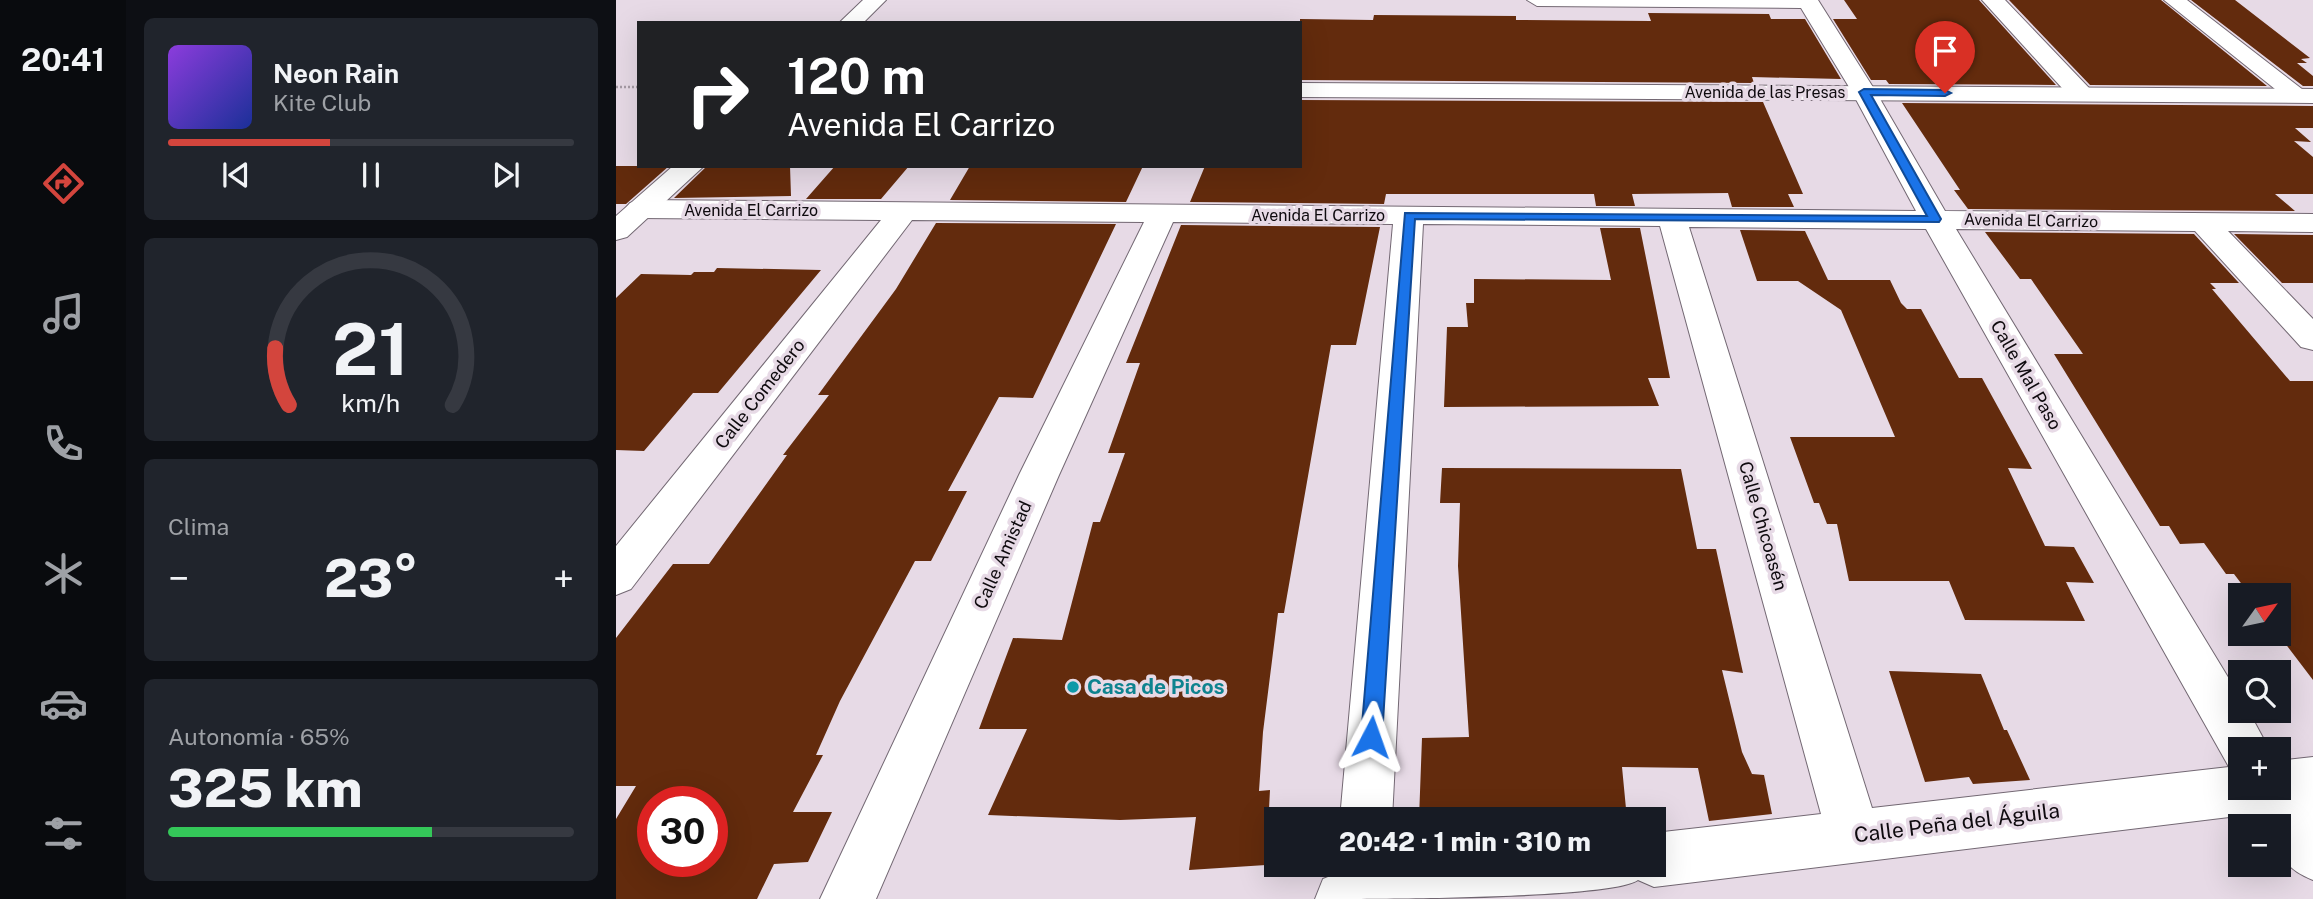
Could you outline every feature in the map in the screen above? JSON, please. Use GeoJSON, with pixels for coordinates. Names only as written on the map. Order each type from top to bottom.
{"type":"FeatureCollection","features":[{"type":"Feature","properties":{"kind":"street"},"geometry":{"type":"LineString","coordinates":[[852,21],[875,0]]}},
{"type":"Feature","properties":{"kind":"street"},"geometry":{"type":"LineString","coordinates":[[1536,0],[1808,1]]}},
{"type":"Feature","properties":{"kind":"street"},"geometry":{"type":"LineString","coordinates":[[1993,0],[2081,93]]}},
{"type":"Feature","properties":{"kind":"street"},"geometry":{"type":"LineString","coordinates":[[2174,0],[2306,96]]}},
{"type":"Feature","properties":{"kind":"street","name":"Calle Mal Paso"},"geometry":{"type":"LineString","coordinates":[[1808,1],[1864,92],[1935,219],[2237,737]]}},
{"type":"Feature","properties":{"kind":"street","name":"Avenida de las Presas"},"geometry":{"type":"LineString","coordinates":[[1302,90],[2306,96]]}},
{"type":"Feature","properties":{"kind":"street"},"geometry":{"type":"LineString","coordinates":[[616,231],[628,209],[687,168]]}},
{"type":"Feature","properties":{"kind":"street","name":"Avenida El Carrizo"},"geometry":{"type":"LineString","coordinates":[[628,209],[2313,223]]}},
{"type":"Feature","properties":{"kind":"street","name":"Calle Comedero"},"geometry":{"type":"LineString","coordinates":[[616,577],[903,212]]}},
{"type":"Feature","properties":{"kind":"street","name":"Calle Amistad"},"geometry":{"type":"LineString","coordinates":[[848,899],[1039,475],[1163,213]]}},
{"type":"Feature","properties":{"kind":"street"},"geometry":{"type":"LineString","coordinates":[[1367,807],[1409,215]]}},
{"type":"Feature","properties":{"kind":"street","name":"Calle Chicoasén"},"geometry":{"type":"LineString","coordinates":[[1672,218],[1854,835]]}},
{"type":"Feature","properties":{"kind":"street"},"geometry":{"type":"LineString","coordinates":[[2203,222],[2313,339]]}},
{"type":"Feature","properties":{"kind":"street"},"geometry":{"type":"LineString","coordinates":[[2291,785],[2313,782]]}},
{"type":"Feature","properties":{"kind":"street","name":"Calle Peña del Águila"},"geometry":{"type":"LineString","coordinates":[[1666,858],[2228,792]]}},
{"type":"Feature","properties":{"kind":"street"},"geometry":{"type":"LineString","coordinates":[[2275,800],[2313,853]]}},
{"type":"Feature","properties":{"kind":"street"},"geometry":{"type":"LineString","coordinates":[[1355,887],[1469,877]]}},
{"type":"Feature","properties":{"kind":"path"},"geometry":{"type":"LineString","coordinates":[[616,87],[637,87]]}},
{"type":"Feature","properties":{"kind":"building"},"geometry":{"type":"Polygon","coordinates":[[[1844,0],[1979,0],[2056,85],[1889,84],[1886,80],[1871,80],[1833,19],[1857,19],[1844,0]]]}},
{"type":"Feature","properties":{"kind":"building"},"geometry":{"type":"Polygon","coordinates":[[[2009,0],[2161,0],[2267,86],[2090,85],[2009,0]]]}},
{"type":"Feature","properties":{"kind":"building"},"geometry":{"type":"Polygon","coordinates":[[[2191,0],[2235,0],[2310,58],[2301,59],[2307,63],[2297,63],[2313,76],[2313,86],[2303,86],[2191,0]]]}},
{"type":"Feature","properties":{"kind":"building"},"geometry":{"type":"Polygon","coordinates":[[[1648,13],[1769,14],[1771,19],[1805,19],[1841,79],[1752,77],[1754,83],[1302,80],[1300,19],[1373,20],[1374,15],[1651,21],[1648,13]]]}},
{"type":"Feature","properties":{"kind":"building"},"geometry":{"type":"Polygon","coordinates":[[[1302,100],[1763,102],[1803,194],[1788,194],[1794,207],[1732,207],[1728,193],[1632,194],[1635,206],[1596,206],[1594,194],[1386,194],[1384,204],[1190,202],[1204,168],[1302,168],[1302,100]]]}},
{"type":"Feature","properties":{"kind":"building"},"geometry":{"type":"Polygon","coordinates":[[[1902,103],[2313,106],[2313,128],[2295,128],[2311,142],[2294,141],[2313,157],[2313,194],[2275,194],[2295,211],[1968,209],[1954,190],[1960,190],[1902,103]]]}},
{"type":"Feature","properties":{"kind":"building"},"geometry":{"type":"Polygon","coordinates":[[[616,166],[667,168],[626,204],[616,204],[616,166]]]}},
{"type":"Feature","properties":{"kind":"building"},"geometry":{"type":"Polygon","coordinates":[[[705,168],[790,168],[791,196],[674,198],[705,168]]]}},
{"type":"Feature","properties":{"kind":"building"},"geometry":{"type":"Polygon","coordinates":[[[833,168],[907,168],[881,199],[806,199],[833,168]]]}},
{"type":"Feature","properties":{"kind":"building"},"geometry":{"type":"Polygon","coordinates":[[[969,168],[1142,168],[1126,202],[950,200],[969,168]]]}},
{"type":"Feature","properties":{"kind":"building"},"geometry":{"type":"Polygon","coordinates":[[[936,223],[1116,224],[1033,398],[999,397],[948,491],[967,491],[931,561],[915,561],[840,701],[816,755],[823,755],[793,812],[832,812],[808,862],[774,864],[757,899],[616,899],[616,819],[636,786],[616,786],[616,638],[673,564],[709,564],[787,455],[783,455],[829,395],[818,395],[896,289],[936,223]]]}},
{"type":"Feature","properties":{"kind":"building"},"geometry":{"type":"Polygon","coordinates":[[[1181,225],[1380,227],[1356,345],[1331,345],[1284,613],[1278,613],[1263,732],[1259,791],[1270,790],[1269,807],[1264,807],[1264,865],[1189,870],[1196,817],[1120,820],[988,815],[1027,729],[979,729],[1013,638],[1062,640],[1093,522],[1100,522],[1125,453],[1108,453],[1140,363],[1126,363],[1181,225]]]}},
{"type":"Feature","properties":{"kind":"building"},"geometry":{"type":"Polygon","coordinates":[[[1600,228],[1640,228],[1670,378],[1648,378],[1659,406],[1444,407],[1447,327],[1468,327],[1466,303],[1474,303],[1474,279],[1611,280],[1600,228]]]}},
{"type":"Feature","properties":{"kind":"building"},"geometry":{"type":"Polygon","coordinates":[[[1740,230],[1805,231],[1828,280],[1890,280],[1901,303],[1907,309],[1921,309],[1959,378],[1982,378],[2032,469],[2008,468],[2045,546],[2074,547],[2094,583],[2066,582],[2085,621],[1965,620],[1949,581],[1849,581],[1837,524],[1827,524],[1819,503],[1814,503],[1790,437],[1895,437],[1841,310],[1798,281],[1757,281],[1740,230]]]}},
{"type":"Feature","properties":{"kind":"building"},"geometry":{"type":"Polygon","coordinates":[[[1985,232],[2194,234],[2239,283],[2210,283],[2216,289],[2212,289],[2290,381],[2313,381],[2313,680],[2287,646],[2291,646],[2291,583],[2241,583],[2234,574],[2226,574],[2204,543],[2180,544],[2169,526],[2160,526],[2054,354],[2083,354],[2031,279],[2020,279],[1985,232]]]}},
{"type":"Feature","properties":{"kind":"building"},"geometry":{"type":"Polygon","coordinates":[[[2234,234],[2313,235],[2313,283],[2282,283],[2234,234]]]}},
{"type":"Feature","properties":{"kind":"building"},"geometry":{"type":"Polygon","coordinates":[[[717,268],[821,270],[718,393],[693,393],[644,451],[616,450],[616,298],[641,274],[691,275],[694,272],[714,272],[717,268]]]}},
{"type":"Feature","properties":{"kind":"building"},"geometry":{"type":"Polygon","coordinates":[[[1442,468],[1681,469],[1697,549],[1716,549],[1743,673],[1722,670],[1742,752],[1752,774],[1764,775],[1772,814],[1709,821],[1698,768],[1622,767],[1626,807],[1419,807],[1422,738],[1469,737],[1458,566],[1460,503],[1440,503],[1442,468]]]}},
{"type":"Feature","properties":{"kind":"building"},"geometry":{"type":"Polygon","coordinates":[[[1889,671],[1981,674],[2004,730],[2007,730],[2030,780],[1973,784],[1969,777],[1925,782],[1889,671]]]}},
{"type":"Feature","properties":{"kind":"place","name":"Casa de Picos"},"geometry":{"type":"Point","coordinates":[1073,687]}},
{"type":"Feature","properties":{"kind":"route"},"geometry":{"type":"LineString","coordinates":[[1371,737],[1409,215],[1935,219],[1864,92],[1945,93]]}}]}
